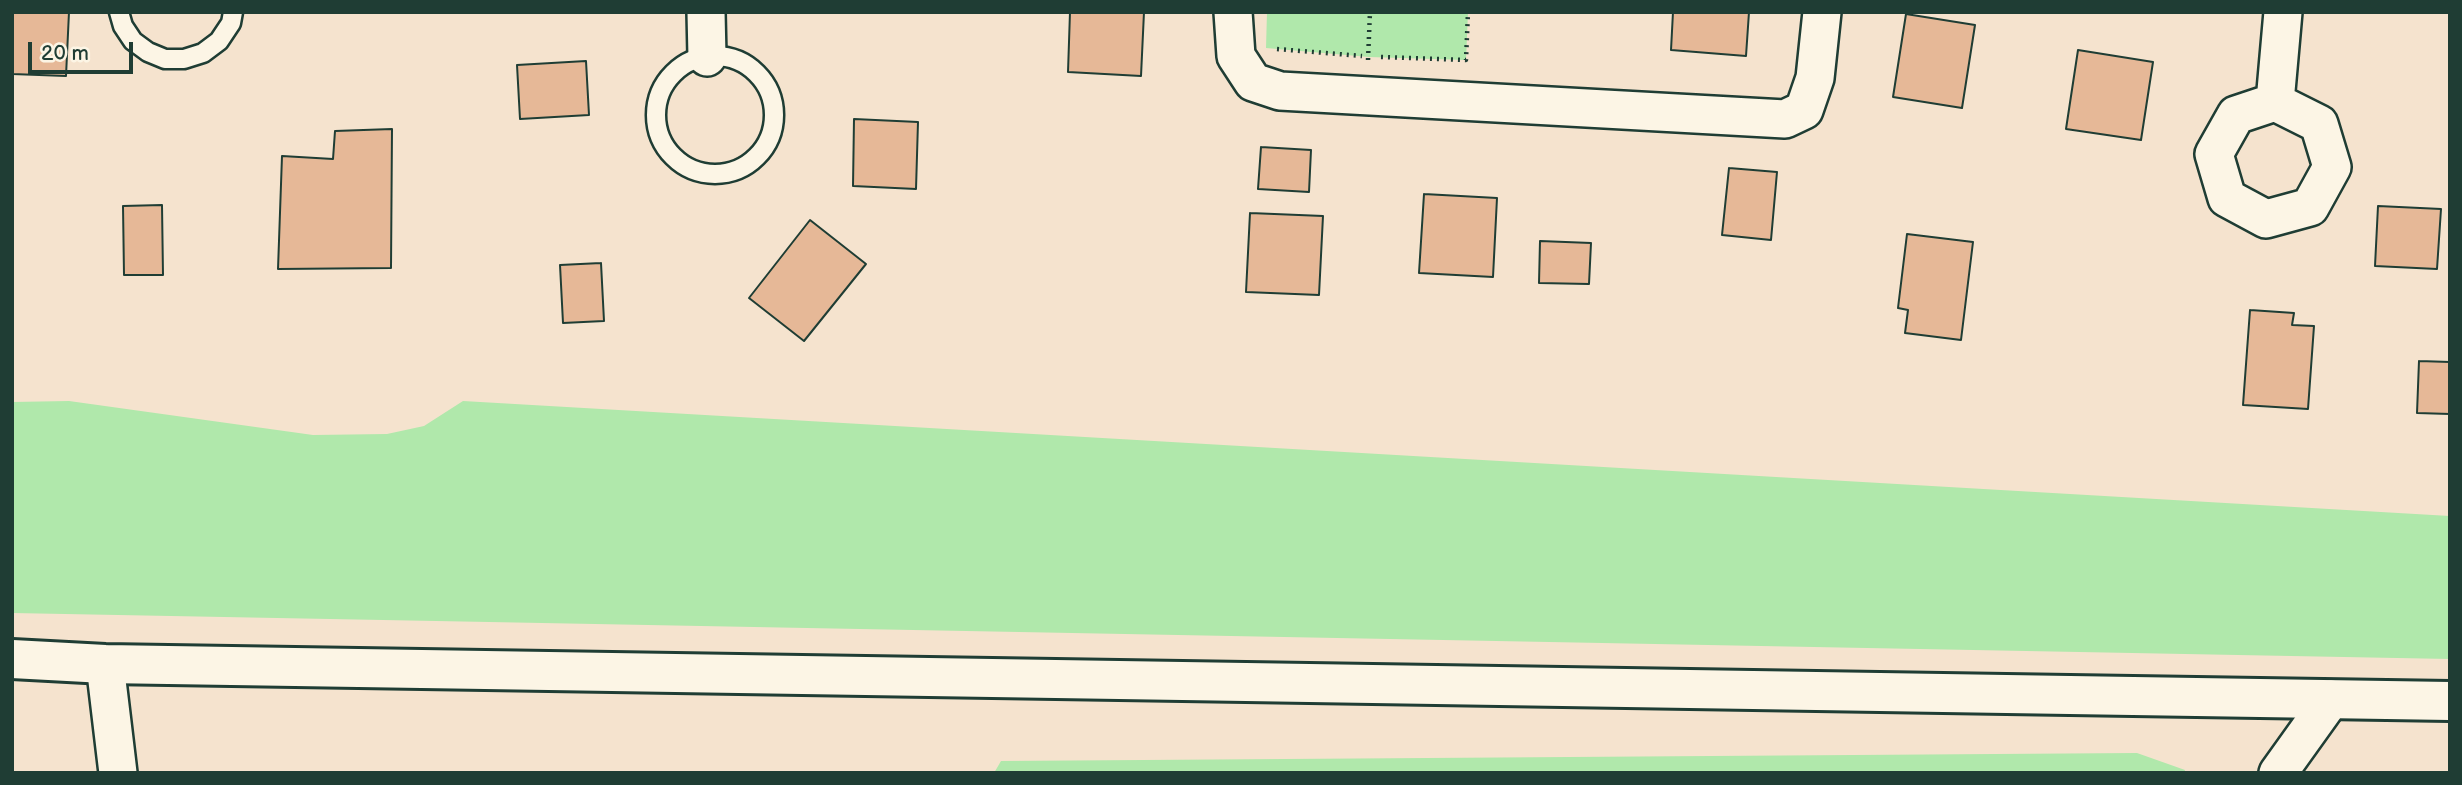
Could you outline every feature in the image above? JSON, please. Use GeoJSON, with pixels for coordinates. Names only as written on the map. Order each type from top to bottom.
{"type":"FeatureCollection","features":[{"type":"Feature","properties":{"kind":"street"},"geometry":{"type":"LineString","coordinates":[[706,12],[708,57]]}},
{"type":"Feature","properties":{"kind":"street"},"geometry":{"type":"LineString","coordinates":[[1233,12],[1236,56],[1253,82],[1280,92],[1785,120],[1804,110],[1815,78],[1822,12]]}},
{"type":"Feature","properties":{"kind":"street"},"geometry":{"type":"LineString","coordinates":[[2275,102],[2283,12]]}},
{"type":"Feature","properties":{"kind":"street"},"geometry":{"type":"LineString","coordinates":[[12,659],[105,664],[2450,701]]}},
{"type":"Feature","properties":{"kind":"street"},"geometry":{"type":"LineString","coordinates":[[105,664],[118,773]]}},
{"type":"Feature","properties":{"kind":"street"},"geometry":{"type":"LineString","coordinates":[[2278,773],[2331,699]]}},
{"type":"Feature","properties":{"kind":"lane"},"geometry":{"type":"LineString","coordinates":[[119,12],[122,26],[133,41],[148,52],[165,59],[184,59],[203,53],[219,41],[233,12]]}},
{"type":"Feature","properties":{"kind":"lane"},"geometry":{"type":"LineString","coordinates":[[708,57],[727,58],[746,66],[761,80],[771,98],[774,119],[769,138],[758,156],[742,168],[722,174],[703,174],[686,167],[671,156],[656,123],[660,96],[674,72],[689,62],[708,57]]}},
{"type":"Feature","properties":{"kind":"path"},"geometry":{"type":"LineString","coordinates":[[1367,96],[1370,12]]}},
{"type":"Feature","properties":{"kind":"path"},"geometry":{"type":"LineString","coordinates":[[1266,48],[1369,57],[1466,60],[1468,12]]}},
{"type":"Feature","properties":{"kind":"green space"},"geometry":{"type":"Polygon","coordinates":[[[1267,12],[1468,12],[1466,60],[1369,57],[1266,48],[1267,12]]]}},
{"type":"Feature","properties":{"kind":"green space"},"geometry":{"type":"Polygon","coordinates":[[[69,401],[313,435],[387,434],[424,426],[463,401],[2450,516],[2450,659],[12,613],[12,402],[69,401]]]}},
{"type":"Feature","properties":{"kind":"green space"},"geometry":{"type":"Polygon","coordinates":[[[2137,753],[2185,770],[2184,773],[994,773],[1001,761],[2137,753]]]}},
{"type":"Feature","properties":{"kind":"building"},"geometry":{"type":"Polygon","coordinates":[[[12,12],[69,12],[66,76],[12,74],[12,12]]]}},
{"type":"Feature","properties":{"kind":"building"},"geometry":{"type":"Polygon","coordinates":[[[1070,12],[1144,12],[1141,76],[1068,72],[1070,12]]]}},
{"type":"Feature","properties":{"kind":"building"},"geometry":{"type":"Polygon","coordinates":[[[1673,12],[1749,12],[1746,56],[1671,50],[1673,12]]]}},
{"type":"Feature","properties":{"kind":"building"},"geometry":{"type":"Polygon","coordinates":[[[1906,14],[1975,25],[1962,108],[1893,97],[1906,14]]]}},
{"type":"Feature","properties":{"kind":"building"},"geometry":{"type":"Polygon","coordinates":[[[2078,50],[2153,62],[2141,140],[2066,129],[2078,50]]]}},
{"type":"Feature","properties":{"kind":"building"},"geometry":{"type":"Polygon","coordinates":[[[586,61],[589,115],[520,119],[517,65],[586,61]]]}},
{"type":"Feature","properties":{"kind":"building"},"geometry":{"type":"Polygon","coordinates":[[[854,119],[918,122],[916,189],[853,186],[854,119]]]}},
{"type":"Feature","properties":{"kind":"building"},"geometry":{"type":"Polygon","coordinates":[[[392,129],[391,268],[278,269],[282,156],[333,159],[335,131],[392,129]]]}},
{"type":"Feature","properties":{"kind":"building"},"geometry":{"type":"Polygon","coordinates":[[[1261,147],[1311,150],[1309,192],[1258,189],[1261,147]]]}},
{"type":"Feature","properties":{"kind":"building"},"geometry":{"type":"Polygon","coordinates":[[[1729,168],[1777,172],[1771,240],[1722,235],[1729,168]]]}},
{"type":"Feature","properties":{"kind":"building"},"geometry":{"type":"Polygon","coordinates":[[[1424,194],[1497,198],[1493,277],[1419,273],[1424,194]]]}},
{"type":"Feature","properties":{"kind":"building"},"geometry":{"type":"Polygon","coordinates":[[[162,205],[163,275],[124,275],[123,206],[162,205]]]}},
{"type":"Feature","properties":{"kind":"building"},"geometry":{"type":"Polygon","coordinates":[[[2378,206],[2441,209],[2437,269],[2375,266],[2378,206]]]}},
{"type":"Feature","properties":{"kind":"building"},"geometry":{"type":"Polygon","coordinates":[[[1250,213],[1323,216],[1319,295],[1246,292],[1250,213]]]}},
{"type":"Feature","properties":{"kind":"building"},"geometry":{"type":"Polygon","coordinates":[[[810,220],[866,264],[804,341],[749,298],[810,220]]]}},
{"type":"Feature","properties":{"kind":"building"},"geometry":{"type":"Polygon","coordinates":[[[1907,234],[1973,242],[1961,340],[1905,333],[1908,310],[1898,308],[1907,234]]]}},
{"type":"Feature","properties":{"kind":"building"},"geometry":{"type":"Polygon","coordinates":[[[1540,241],[1591,243],[1589,284],[1539,283],[1540,241]]]}},
{"type":"Feature","properties":{"kind":"building"},"geometry":{"type":"Polygon","coordinates":[[[601,263],[604,321],[563,323],[560,265],[601,263]]]}},
{"type":"Feature","properties":{"kind":"building"},"geometry":{"type":"Polygon","coordinates":[[[2250,310],[2294,313],[2292,325],[2314,326],[2308,409],[2243,405],[2250,310]]]}},
{"type":"Feature","properties":{"kind":"building"},"geometry":{"type":"Polygon","coordinates":[[[2419,361],[2450,362],[2450,414],[2417,413],[2419,361]]]}}]}
